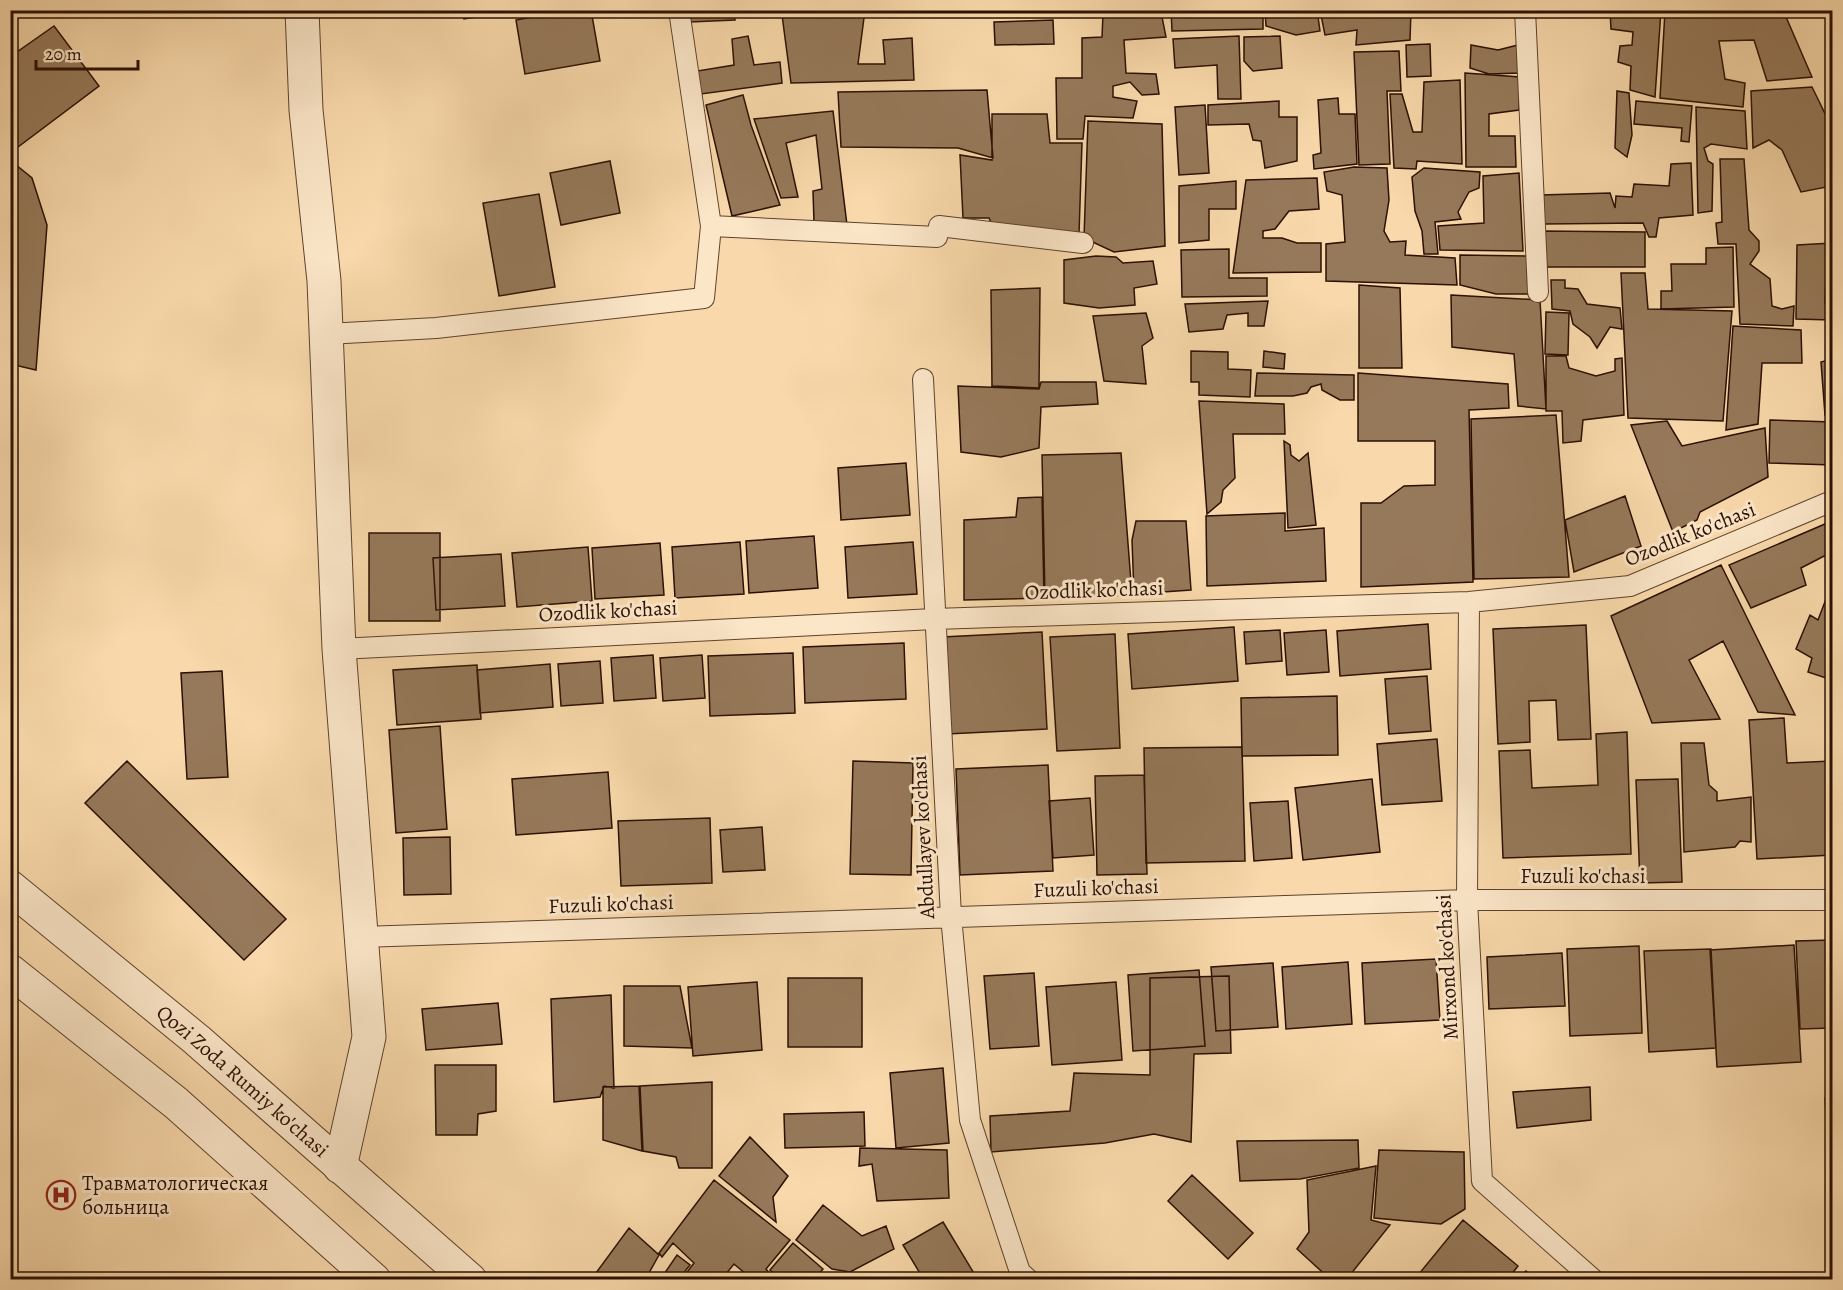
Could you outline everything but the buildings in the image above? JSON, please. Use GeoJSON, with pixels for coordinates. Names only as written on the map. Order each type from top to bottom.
{"type":"FeatureCollection","features":[{"type":"Feature","properties":{"kind":"street"},"geometry":{"type":"LineString","coordinates":[[302,10],[306,110],[324,281],[339,649],[369,1037],[340,1167]]}},
{"type":"Feature","properties":{"kind":"street","name":"Qozi Zoda Rumiy ko'chasi"},"geometry":{"type":"LineString","coordinates":[[10,887],[197,1040],[470,1280]]}},
{"type":"Feature","properties":{"kind":"street"},"geometry":{"type":"LineString","coordinates":[[10,970],[176,1103],[374,1280]]}},
{"type":"Feature","properties":{"kind":"lane"},"geometry":{"type":"LineString","coordinates":[[327,334],[436,327],[704,298],[711,226],[679,10]]}},
{"type":"Feature","properties":{"kind":"lane"},"geometry":{"type":"LineString","coordinates":[[1525,10],[1538,292]]}},
{"type":"Feature","properties":{"kind":"lane"},"geometry":{"type":"LineString","coordinates":[[711,226],[938,237],[939,226],[1083,243]]}},
{"type":"Feature","properties":{"kind":"lane","name":"Abdullayev ko'chasi"},"geometry":{"type":"LineString","coordinates":[[923,379],[951,916],[970,1120],[1020,1272],[1029,1280]]}},
{"type":"Feature","properties":{"kind":"lane","name":"Ozodlik ko'chasi"},"geometry":{"type":"LineString","coordinates":[[339,649],[934,619],[1469,602],[1630,586],[1833,501]]}},
{"type":"Feature","properties":{"kind":"lane","name":"Mirxond ko'chasi"},"geometry":{"type":"LineString","coordinates":[[1469,602],[1467,900],[1482,1181],[1594,1280]]}},
{"type":"Feature","properties":{"kind":"lane","name":"Fuzuli ko'chasi"},"geometry":{"type":"LineString","coordinates":[[362,937],[1467,900],[1833,900]]}},
{"type":"Feature","properties":{"kind":"place","name":"Травматологическая больница"},"geometry":{"type":"Point","coordinates":[61,1195]}}]}
